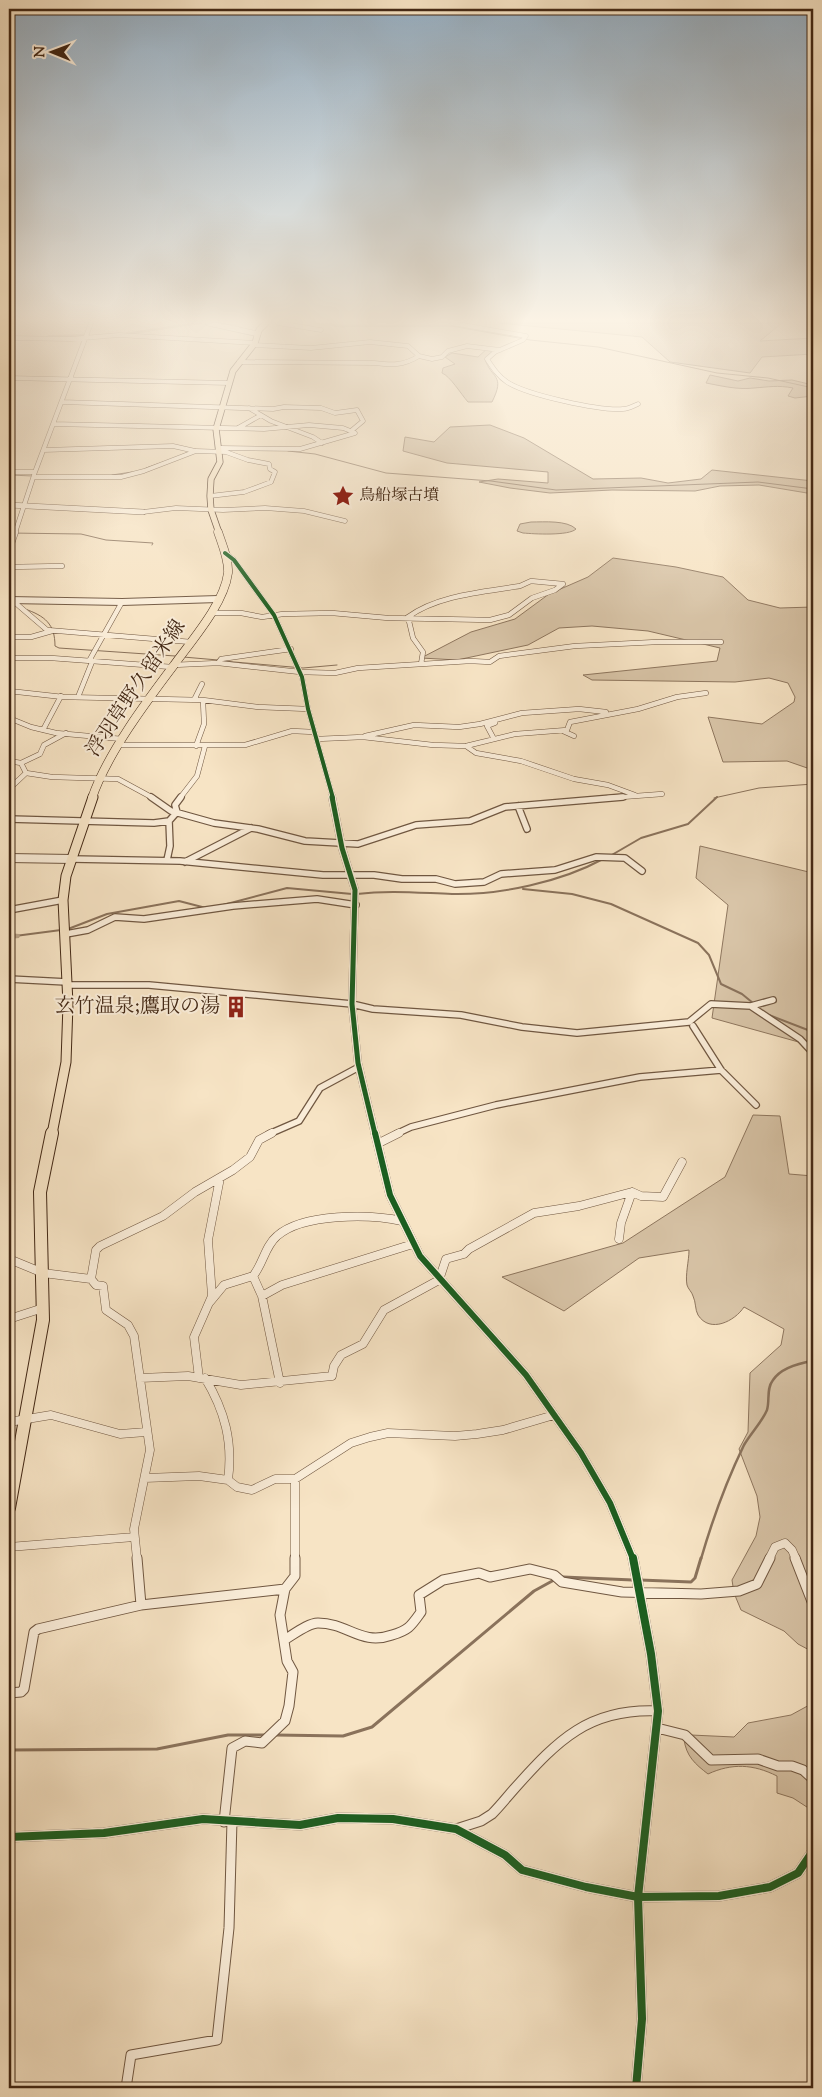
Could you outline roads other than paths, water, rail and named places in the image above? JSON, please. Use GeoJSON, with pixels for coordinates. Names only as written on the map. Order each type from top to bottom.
{"type":"FeatureCollection","features":[{"type":"Feature","properties":{"kind":"main road","name":"浮羽草野久留米線"},"geometry":{"type":"LineString","coordinates":[[9,1508],[44,1308],[40,1192],[66,1062],[67,984],[66,931],[63,900],[66,876],[100,778],[120,742],[211,613],[228,572],[225,553],[211,510],[210,496],[211,479],[220,462],[216,428],[218,421]]}},
{"type":"Feature","properties":{"kind":"street"},"geometry":{"type":"LineString","coordinates":[[9,552],[54,421]]}},
{"type":"Feature","properties":{"kind":"street"},"geometry":{"type":"LineString","coordinates":[[238,428],[251,421]]}},
{"type":"Feature","properties":{"kind":"street"},"geometry":{"type":"LineString","coordinates":[[275,421],[313,436],[322,443]]}},
{"type":"Feature","properties":{"kind":"street"},"geometry":{"type":"LineString","coordinates":[[351,431],[363,421]]}},
{"type":"Feature","properties":{"kind":"street"},"geometry":{"type":"LineString","coordinates":[[9,472],[35,475],[121,477],[144,471],[196,452],[218,449],[300,449],[355,433],[316,425],[292,428],[216,428],[161,424],[53,424]]}},
{"type":"Feature","properties":{"kind":"street"},"geometry":{"type":"LineString","coordinates":[[44,450],[173,446],[196,452]]}},
{"type":"Feature","properties":{"kind":"street"},"geometry":{"type":"LineString","coordinates":[[210,496],[244,492],[271,482],[275,472],[270,469],[269,464],[218,449]]}},
{"type":"Feature","properties":{"kind":"street"},"geometry":{"type":"LineString","coordinates":[[9,505],[142,512],[176,508],[211,510],[265,508],[304,511],[345,522]]}},
{"type":"Feature","properties":{"kind":"street"},"geometry":{"type":"LineString","coordinates":[[225,553],[234,560],[274,615],[291,649],[299,669],[335,807],[341,843],[356,897],[352,1004],[358,1067],[372,1125],[379,1143],[390,1196],[413,1244],[439,1280],[526,1375],[581,1453],[610,1503],[633,1558],[658,1711],[638,1897],[642,2019],[636,2088]]}},
{"type":"Feature","properties":{"kind":"street"},"geometry":{"type":"LineString","coordinates":[[9,567],[62,566]]}},
{"type":"Feature","properties":{"kind":"street"},"geometry":{"type":"LineString","coordinates":[[211,613],[241,613],[262,617],[324,613],[388,618],[474,620],[502,618],[532,598],[556,590],[563,584],[531,581],[520,586],[444,602],[418,610],[408,617]]}},
{"type":"Feature","properties":{"kind":"street"},"geometry":{"type":"LineString","coordinates":[[10,600],[122,602],[218,599]]}},
{"type":"Feature","properties":{"kind":"street"},"geometry":{"type":"LineString","coordinates":[[10,600],[25,609],[41,628],[54,631],[90,632],[101,636],[191,642]]}},
{"type":"Feature","properties":{"kind":"street"},"geometry":{"type":"LineString","coordinates":[[78,697],[94,650],[122,602]]}},
{"type":"Feature","properties":{"kind":"street"},"geometry":{"type":"LineString","coordinates":[[408,617],[413,638],[423,652],[421,664]]}},
{"type":"Feature","properties":{"kind":"street"},"geometry":{"type":"LineString","coordinates":[[9,637],[30,637],[54,631]]}},
{"type":"Feature","properties":{"kind":"street"},"geometry":{"type":"LineString","coordinates":[[220,661],[335,673],[358,668],[470,661],[490,662],[499,656],[568,647],[656,642],[721,642]]}},
{"type":"Feature","properties":{"kind":"street"},"geometry":{"type":"LineString","coordinates":[[9,658],[43,658],[173,666],[220,661],[291,649]]}},
{"type":"Feature","properties":{"kind":"street"},"geometry":{"type":"LineString","coordinates":[[194,700],[202,684]]}},
{"type":"Feature","properties":{"kind":"street"},"geometry":{"type":"LineString","coordinates":[[9,691],[78,697],[203,700],[258,707],[308,709]]}},
{"type":"Feature","properties":{"kind":"street"},"geometry":{"type":"LineString","coordinates":[[317,739],[364,737],[433,745],[466,746],[515,734],[563,731],[567,730],[570,722],[638,708],[677,696],[706,693]]}},
{"type":"Feature","properties":{"kind":"street"},"geometry":{"type":"LineString","coordinates":[[43,730],[61,696]]}},
{"type":"Feature","properties":{"kind":"street"},"geometry":{"type":"LineString","coordinates":[[196,746],[204,724],[203,700]]}},
{"type":"Feature","properties":{"kind":"street"},"geometry":{"type":"LineString","coordinates":[[364,737],[414,725],[459,727],[522,713],[579,709],[613,712]]}},
{"type":"Feature","properties":{"kind":"street"},"geometry":{"type":"LineString","coordinates":[[9,718],[43,730],[66,733],[84,739],[196,746],[245,745],[292,732],[314,732]]}},
{"type":"Feature","properties":{"kind":"street"},"geometry":{"type":"LineString","coordinates":[[494,739],[487,726],[495,722],[496,719]]}},
{"type":"Feature","properties":{"kind":"street"},"geometry":{"type":"LineString","coordinates":[[563,731],[574,736]]}},
{"type":"Feature","properties":{"kind":"street"},"geometry":{"type":"LineString","coordinates":[[9,761],[21,763],[40,754],[44,745],[66,733]]}},
{"type":"Feature","properties":{"kind":"street"},"geometry":{"type":"LineString","coordinates":[[177,812],[175,805],[197,776],[200,758],[205,746]]}},
{"type":"Feature","properties":{"kind":"street"},"geometry":{"type":"LineString","coordinates":[[466,746],[476,753],[521,761],[574,779],[608,785],[635,795]]}},
{"type":"Feature","properties":{"kind":"street"},"geometry":{"type":"LineString","coordinates":[[21,763],[26,773]]}},
{"type":"Feature","properties":{"kind":"street"},"geometry":{"type":"LineString","coordinates":[[26,773],[52,777],[123,780],[177,812],[220,825],[251,828],[305,841],[341,843],[368,843],[416,825],[470,821],[495,810],[518,806],[662,794]]}},
{"type":"Feature","properties":{"kind":"street"},"geometry":{"type":"LineString","coordinates":[[9,789],[26,773]]}},
{"type":"Feature","properties":{"kind":"street"},"geometry":{"type":"LineString","coordinates":[[518,806],[527,829]]}},
{"type":"Feature","properties":{"kind":"street"},"geometry":{"type":"LineString","coordinates":[[9,819],[149,823],[169,821],[177,812]]}},
{"type":"Feature","properties":{"kind":"street"},"geometry":{"type":"LineString","coordinates":[[166,860],[170,846],[169,821]]}},
{"type":"Feature","properties":{"kind":"street"},"geometry":{"type":"LineString","coordinates":[[185,862],[251,828]]}},
{"type":"Feature","properties":{"kind":"street"},"geometry":{"type":"LineString","coordinates":[[9,858],[166,860],[196,864],[226,864],[308,874],[374,875],[402,879],[436,879],[455,884],[484,882],[501,874],[555,870],[596,857],[625,858],[642,871]]}},
{"type":"Feature","properties":{"kind":"street"},"geometry":{"type":"LineString","coordinates":[[66,931],[82,932],[115,917],[144,919],[178,912],[210,911],[233,906],[317,899],[356,905]]}},
{"type":"Feature","properties":{"kind":"street"},"geometry":{"type":"LineString","coordinates":[[9,910],[63,900]]}},
{"type":"Feature","properties":{"kind":"street"},"geometry":{"type":"LineString","coordinates":[[9,979],[67,984],[149,985],[352,1004],[373,1009],[461,1015],[522,1027],[577,1032],[690,1022],[712,1004],[762,1006],[774,1000]]}},
{"type":"Feature","properties":{"kind":"street"},"geometry":{"type":"LineString","coordinates":[[752,1006],[800,1038],[813,1053]]}},
{"type":"Feature","properties":{"kind":"street"},"geometry":{"type":"LineString","coordinates":[[693,1026],[722,1070],[756,1105]]}},
{"type":"Feature","properties":{"kind":"street"},"geometry":{"type":"LineString","coordinates":[[141,1605],[134,1537],[150,1450],[134,1336],[128,1325],[106,1310],[103,1286],[96,1286],[91,1279],[96,1250],[100,1246],[163,1216],[196,1192],[220,1178],[250,1157],[260,1140],[265,1136],[299,1121],[320,1088],[358,1067]]}},
{"type":"Feature","properties":{"kind":"street"},"geometry":{"type":"LineString","coordinates":[[379,1143],[412,1127],[496,1105],[640,1077],[722,1070]]}},
{"type":"Feature","properties":{"kind":"street"},"geometry":{"type":"LineString","coordinates":[[140,1378],[174,1375],[202,1378],[241,1386],[332,1376],[334,1366],[341,1355],[363,1344],[384,1310],[439,1280],[446,1259],[464,1254],[469,1249],[534,1213],[578,1206],[632,1192],[641,1196],[663,1197],[682,1162]]}},
{"type":"Feature","properties":{"kind":"street"},"geometry":{"type":"LineString","coordinates":[[210,1302],[213,1288],[208,1240],[220,1178]]}},
{"type":"Feature","properties":{"kind":"street"},"geometry":{"type":"LineString","coordinates":[[619,1239],[620,1223],[632,1192]]}},
{"type":"Feature","properties":{"kind":"street"},"geometry":{"type":"LineString","coordinates":[[228,1480],[231,1441],[228,1426],[213,1390],[202,1378],[194,1337],[210,1302],[218,1290],[228,1283],[253,1276],[277,1235],[300,1224],[388,1216],[402,1220]]}},
{"type":"Feature","properties":{"kind":"street"},"geometry":{"type":"LineString","coordinates":[[262,1296],[282,1285],[413,1244]]}},
{"type":"Feature","properties":{"kind":"street"},"geometry":{"type":"LineString","coordinates":[[9,1259],[43,1273],[91,1279]]}},
{"type":"Feature","properties":{"kind":"street"},"geometry":{"type":"LineString","coordinates":[[253,1276],[262,1296],[280,1383]]}},
{"type":"Feature","properties":{"kind":"street"},"geometry":{"type":"LineString","coordinates":[[9,1319],[44,1308]]}},
{"type":"Feature","properties":{"kind":"street"},"geometry":{"type":"LineString","coordinates":[[9,1422],[52,1415],[115,1434],[146,1432]]}},
{"type":"Feature","properties":{"kind":"street"},"geometry":{"type":"LineString","coordinates":[[145,1478],[199,1476],[228,1480],[237,1487],[252,1490],[275,1479],[295,1479],[351,1443],[370,1437],[388,1433],[454,1436],[477,1434],[503,1430],[554,1415]]}},
{"type":"Feature","properties":{"kind":"street"},"geometry":{"type":"LineString","coordinates":[[126,2088],[131,2055],[217,2040],[229,1928],[228,1822],[224,1806],[232,1748],[245,1741],[262,1743],[285,1720],[293,1672],[288,1661],[280,1615],[285,1589],[295,1576],[295,1479]]}},
{"type":"Feature","properties":{"kind":"street"},"geometry":{"type":"LineString","coordinates":[[9,1547],[134,1537]]}},
{"type":"Feature","properties":{"kind":"street"},"geometry":{"type":"LineString","coordinates":[[284,1640],[318,1623],[339,1627],[373,1640],[388,1638],[408,1630],[417,1618],[421,1612],[419,1595],[443,1580],[479,1573],[490,1576],[530,1569],[554,1574],[562,1582],[640,1593],[701,1594],[747,1590],[761,1580],[775,1546],[785,1543],[795,1557],[813,1604]]}},
{"type":"Feature","properties":{"kind":"street"},"geometry":{"type":"LineString","coordinates":[[9,1693],[21,1692],[24,1689],[36,1630],[141,1605],[285,1589]]}},
{"type":"Feature","properties":{"kind":"street"},"geometry":{"type":"LineString","coordinates":[[456,1829],[488,1818],[556,1745],[582,1726],[610,1713],[628,1710],[658,1711]]}},
{"type":"Feature","properties":{"kind":"street"},"geometry":{"type":"LineString","coordinates":[[657,1728],[685,1735],[711,1760],[758,1759],[778,1766],[797,1768],[813,1779]]}},
{"type":"Feature","properties":{"kind":"street"},"geometry":{"type":"LineString","coordinates":[[9,1837],[104,1833],[203,1818],[228,1822],[300,1825],[338,1818],[393,1819],[456,1829],[505,1855],[522,1870],[586,1887],[638,1897],[719,1896],[770,1887],[798,1873],[813,1851]]}},
{"type":"Feature","properties":{"kind":"waterway"},"geometry":{"type":"LineString","coordinates":[[181,455],[191,451]]}},
{"type":"Feature","properties":{"kind":"waterway"},"geometry":{"type":"LineString","coordinates":[[288,451],[315,454],[386,473],[491,481],[556,490],[758,482],[813,489]]}},
{"type":"Feature","properties":{"kind":"waterway"},"geometry":{"type":"LineString","coordinates":[[146,468],[163,462]]}},
{"type":"Feature","properties":{"kind":"waterway"},"geometry":{"type":"LineString","coordinates":[[112,475],[132,472]]}},
{"type":"Feature","properties":{"kind":"waterway"},"geometry":{"type":"LineString","coordinates":[[9,475],[33,476]]}},
{"type":"Feature","properties":{"kind":"waterway"},"geometry":{"type":"LineString","coordinates":[[9,533],[81,534],[106,540],[153,543],[152,545]]}},
{"type":"Feature","properties":{"kind":"waterway"},"geometry":{"type":"LineString","coordinates":[[25,609],[48,622],[55,638],[55,646],[59,648],[175,656]]}},
{"type":"Feature","properties":{"kind":"waterway"},"geometry":{"type":"LineString","coordinates":[[183,657],[218,660]]}},
{"type":"Feature","properties":{"kind":"waterway"},"geometry":{"type":"LineString","coordinates":[[223,661],[303,668],[337,665]]}},
{"type":"Feature","properties":{"kind":"waterway"},"geometry":{"type":"LineString","coordinates":[[717,797],[759,788],[813,784]]}},
{"type":"Feature","properties":{"kind":"waterway"},"geometry":{"type":"LineString","coordinates":[[610,856],[641,838],[688,824],[717,797]]}},
{"type":"Feature","properties":{"kind":"waterway"},"geometry":{"type":"LineString","coordinates":[[357,894],[393,892],[471,894],[490,892],[530,886],[568,874],[603,859]]}},
{"type":"Feature","properties":{"kind":"waterway"},"geometry":{"type":"LineString","coordinates":[[223,905],[287,888],[352,894]]}},
{"type":"Feature","properties":{"kind":"waterway"},"geometry":{"type":"LineString","coordinates":[[523,889],[572,894],[611,904],[698,943],[709,955],[721,984],[742,994],[753,1003]]}},
{"type":"Feature","properties":{"kind":"waterway"},"geometry":{"type":"LineString","coordinates":[[68,929],[107,914],[179,901],[206,908]]}},
{"type":"Feature","properties":{"kind":"waterway"},"geometry":{"type":"LineString","coordinates":[[15,936],[61,930]]}},
{"type":"Feature","properties":{"kind":"waterway"},"geometry":{"type":"LineString","coordinates":[[9,936],[15,936]]}},
{"type":"Feature","properties":{"kind":"waterway"},"geometry":{"type":"LineString","coordinates":[[769,1015],[813,1032]]}},
{"type":"Feature","properties":{"kind":"waterway"},"geometry":{"type":"LineString","coordinates":[[701,1559],[737,1459],[767,1410],[771,1383],[776,1376],[786,1369],[813,1361]]}},
{"type":"Feature","properties":{"kind":"waterway"},"geometry":{"type":"LineString","coordinates":[[640,1580],[691,1582],[695,1578],[701,1558]]}},
{"type":"Feature","properties":{"kind":"waterway"},"geometry":{"type":"LineString","coordinates":[[563,1577],[633,1580]]}},
{"type":"Feature","properties":{"kind":"waterway"},"geometry":{"type":"LineString","coordinates":[[275,1735],[343,1736],[372,1727],[534,1591],[554,1580]]}},
{"type":"Feature","properties":{"kind":"waterway"},"geometry":{"type":"LineString","coordinates":[[9,1750],[157,1749],[228,1735],[265,1735]]}},
{"type":"Feature","properties":{"kind":"place","name":"鳥船塚古墳"},"geometry":{"type":"Point","coordinates":[343,496]}},
{"type":"Feature","properties":{"kind":"place","name":"玄竹温泉;鷹取の湯"},"geometry":{"type":"Point","coordinates":[236,1007]}}]}
